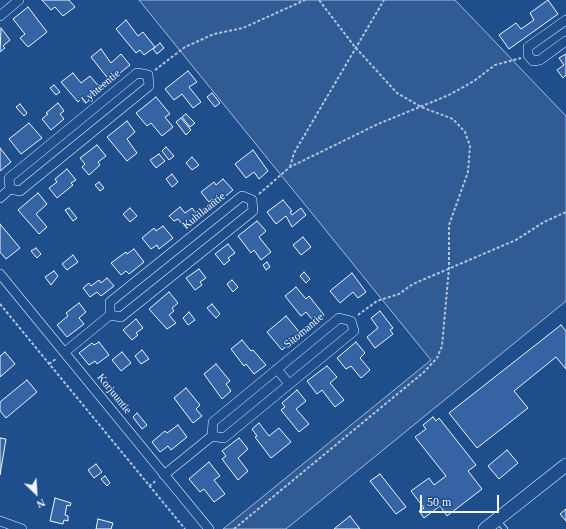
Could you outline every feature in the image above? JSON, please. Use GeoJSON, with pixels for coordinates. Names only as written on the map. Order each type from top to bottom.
{"type":"FeatureCollection","features":[{"type":"Feature","properties":{"kind":"street"},"geometry":{"type":"LineString","coordinates":[[0,16],[19,0]]}},
{"type":"Feature","properties":{"kind":"street"},"geometry":{"type":"LineString","coordinates":[[566,20],[528,47],[528,55],[533,61],[540,60],[566,41]]}},
{"type":"Feature","properties":{"kind":"street","name":"Lyhteentie"},"geometry":{"type":"LineString","coordinates":[[137,73],[148,75],[149,86],[20,191],[10,189],[9,178],[137,73]]}},
{"type":"Feature","properties":{"kind":"street"},"geometry":{"type":"LineString","coordinates":[[70,128],[81,142]]}},
{"type":"Feature","properties":{"kind":"street","name":"Lyhteentie"},"geometry":{"type":"LineString","coordinates":[[0,198],[10,189]]}},
{"type":"Feature","properties":{"kind":"street","name":"Kuhilaantie"},"geometry":{"type":"LineString","coordinates":[[110,315],[110,302],[242,196],[252,200]]}},
{"type":"Feature","properties":{"kind":"street"},"geometry":{"type":"LineString","coordinates":[[65,352],[110,315],[121,316],[253,211],[252,200]]}},
{"type":"Feature","properties":{"kind":"street"},"geometry":{"type":"LineString","coordinates":[[170,254],[182,268]]}},
{"type":"Feature","properties":{"kind":"street","name":"Korjuuntie"},"geometry":{"type":"LineString","coordinates":[[0,274],[209,529]]}},
{"type":"Feature","properties":{"kind":"street","name":"Sitomantie"},"geometry":{"type":"LineString","coordinates":[[212,436],[213,422],[277,369],[339,318],[351,321]]}},
{"type":"Feature","properties":{"kind":"street"},"geometry":{"type":"LineString","coordinates":[[164,474],[212,436],[224,438],[354,331],[351,321]]}},
{"type":"Feature","properties":{"kind":"street"},"geometry":{"type":"LineString","coordinates":[[277,369],[289,384]]}},
{"type":"Feature","properties":{"kind":"street"},"geometry":{"type":"LineString","coordinates":[[485,529],[501,524],[566,465]]}},
{"type":"Feature","properties":{"kind":"street"},"geometry":{"type":"LineString","coordinates":[[0,521],[22,529]]}},
{"type":"Feature","properties":{"kind":"path"},"geometry":{"type":"LineString","coordinates":[[148,75],[185,47],[214,34],[243,28],[305,0]]}},
{"type":"Feature","properties":{"kind":"path"},"geometry":{"type":"LineString","coordinates":[[234,529],[424,372],[437,358],[442,346],[449,268],[449,226],[468,172],[470,146],[465,132],[453,119],[421,106],[397,93],[355,47],[319,0]]}},
{"type":"Feature","properties":{"kind":"path"},"geometry":{"type":"LineString","coordinates":[[290,167],[294,153],[384,0]]}},
{"type":"Feature","properties":{"kind":"path"},"geometry":{"type":"LineString","coordinates":[[252,200],[290,167],[378,124],[449,95],[474,81],[495,65],[528,55]]}},
{"type":"Feature","properties":{"kind":"path"},"geometry":{"type":"LineString","coordinates":[[351,321],[377,301],[399,294],[413,284],[516,240],[544,222],[566,212]]}},
{"type":"Feature","properties":{"kind":"path"},"geometry":{"type":"LineString","coordinates":[[0,304],[184,529]]}},
{"type":"Feature","properties":{"kind":"shaded area"},"geometry":{"type":"Polygon","coordinates":[[[139,0],[455,0],[566,116],[566,301],[286,529],[223,529],[431,360],[139,0]]]}},
{"type":"Feature","properties":{"kind":"building"},"geometry":{"type":"Polygon","coordinates":[[[42,0],[69,0],[75,7],[63,16],[55,7],[51,10],[42,0]]]}},
{"type":"Feature","properties":{"kind":"building"},"geometry":{"type":"Polygon","coordinates":[[[548,0],[558,14],[509,49],[499,35],[516,23],[521,29],[534,20],[530,13],[548,0]]]}},
{"type":"Feature","properties":{"kind":"building"},"geometry":{"type":"Polygon","coordinates":[[[28,7],[47,32],[28,47],[20,38],[25,34],[13,19],[28,7]]]}},
{"type":"Feature","properties":{"kind":"building"},"geometry":{"type":"Polygon","coordinates":[[[126,20],[138,36],[143,32],[155,47],[144,55],[140,50],[136,53],[116,29],[126,20]]]}},
{"type":"Feature","properties":{"kind":"building"},"geometry":{"type":"Polygon","coordinates":[[[1,28],[10,40],[3,46],[5,48],[0,52],[1,28]]]}},
{"type":"Feature","properties":{"kind":"building"},"geometry":{"type":"Polygon","coordinates":[[[160,43],[164,48],[157,54],[153,49],[160,43]]]}},
{"type":"Feature","properties":{"kind":"building"},"geometry":{"type":"Polygon","coordinates":[[[101,49],[111,63],[121,54],[130,65],[110,81],[91,57],[101,49]]]}},
{"type":"Feature","properties":{"kind":"building"},"geometry":{"type":"Polygon","coordinates":[[[566,54],[566,75],[563,78],[557,70],[564,65],[559,58],[566,54]]]}},
{"type":"Feature","properties":{"kind":"building"},"geometry":{"type":"Polygon","coordinates":[[[188,71],[197,82],[189,87],[201,102],[193,108],[182,94],[174,100],[165,89],[188,71]]]}},
{"type":"Feature","properties":{"kind":"building"},"geometry":{"type":"Polygon","coordinates":[[[73,73],[81,83],[90,76],[101,89],[84,103],[81,99],[78,102],[61,82],[73,73]]]}},
{"type":"Feature","properties":{"kind":"building"},"geometry":{"type":"Polygon","coordinates":[[[54,85],[60,92],[56,95],[50,88],[54,85]]]}},
{"type":"Feature","properties":{"kind":"building"},"geometry":{"type":"Polygon","coordinates":[[[212,93],[220,103],[215,107],[207,97],[212,93]]]}},
{"type":"Feature","properties":{"kind":"building"},"geometry":{"type":"Polygon","coordinates":[[[156,97],[170,114],[165,117],[173,127],[162,136],[151,123],[147,126],[136,113],[156,97]]]}},
{"type":"Feature","properties":{"kind":"building"},"geometry":{"type":"Polygon","coordinates":[[[58,103],[64,111],[60,114],[64,119],[51,130],[42,119],[48,114],[46,113],[58,103]]]}},
{"type":"Feature","properties":{"kind":"building"},"geometry":{"type":"Polygon","coordinates":[[[20,104],[27,113],[24,116],[16,107],[20,104]]]}},
{"type":"Feature","properties":{"kind":"building"},"geometry":{"type":"Polygon","coordinates":[[[186,114],[195,123],[190,127],[182,117],[186,114]]]}},
{"type":"Feature","properties":{"kind":"building"},"geometry":{"type":"Polygon","coordinates":[[[181,118],[191,130],[186,135],[176,122],[181,118]]]}},
{"type":"Feature","properties":{"kind":"building"},"geometry":{"type":"Polygon","coordinates":[[[127,121],[135,132],[127,139],[137,153],[127,161],[107,137],[127,121]]]}},
{"type":"Feature","properties":{"kind":"building"},"geometry":{"type":"Polygon","coordinates":[[[29,123],[42,138],[21,154],[9,139],[29,123]]]}},
{"type":"Feature","properties":{"kind":"building"},"geometry":{"type":"Polygon","coordinates":[[[97,145],[106,156],[98,162],[100,165],[89,175],[82,167],[85,164],[80,158],[97,145]]]}},
{"type":"Feature","properties":{"kind":"building"},"geometry":{"type":"Polygon","coordinates":[[[166,147],[174,156],[169,160],[162,151],[166,147]]]}},
{"type":"Feature","properties":{"kind":"building"},"geometry":{"type":"Polygon","coordinates":[[[0,148],[11,162],[0,171],[0,148]]]}},
{"type":"Feature","properties":{"kind":"building"},"geometry":{"type":"Polygon","coordinates":[[[253,150],[268,171],[259,179],[254,172],[246,178],[235,164],[253,150]]]}},
{"type":"Feature","properties":{"kind":"building"},"geometry":{"type":"Polygon","coordinates":[[[159,154],[165,161],[156,168],[150,160],[159,154]]]}},
{"type":"Feature","properties":{"kind":"building"},"geometry":{"type":"Polygon","coordinates":[[[192,157],[199,165],[192,170],[186,163],[192,157]]]}},
{"type":"Feature","properties":{"kind":"building"},"geometry":{"type":"Polygon","coordinates":[[[67,169],[76,180],[71,183],[73,185],[57,198],[49,188],[57,182],[55,179],[67,169]]]}},
{"type":"Feature","properties":{"kind":"building"},"geometry":{"type":"Polygon","coordinates":[[[172,174],[178,182],[172,187],[166,179],[172,174]]]}},
{"type":"Feature","properties":{"kind":"building"},"geometry":{"type":"Polygon","coordinates":[[[223,179],[233,190],[220,201],[216,197],[209,202],[201,192],[214,182],[216,185],[223,179]]]}},
{"type":"Feature","properties":{"kind":"building"},"geometry":{"type":"Polygon","coordinates":[[[99,182],[104,188],[100,191],[95,185],[99,182]]]}},
{"type":"Feature","properties":{"kind":"building"},"geometry":{"type":"Polygon","coordinates":[[[38,193],[47,204],[36,214],[47,227],[39,234],[18,210],[38,193]]]}},
{"type":"Feature","properties":{"kind":"building"},"geometry":{"type":"Polygon","coordinates":[[[283,200],[292,211],[290,212],[292,215],[301,208],[306,215],[292,227],[286,216],[276,224],[267,212],[283,200]]]}},
{"type":"Feature","properties":{"kind":"building"},"geometry":{"type":"Polygon","coordinates":[[[180,207],[185,213],[192,208],[199,217],[185,228],[178,219],[174,221],[169,216],[180,207]]]}},
{"type":"Feature","properties":{"kind":"building"},"geometry":{"type":"Polygon","coordinates":[[[69,208],[77,218],[73,221],[65,210],[69,208]]]}},
{"type":"Feature","properties":{"kind":"building"},"geometry":{"type":"Polygon","coordinates":[[[130,208],[137,216],[130,222],[123,214],[130,208]]]}},
{"type":"Feature","properties":{"kind":"building"},"geometry":{"type":"Polygon","coordinates":[[[257,221],[266,231],[259,237],[271,252],[261,260],[254,250],[251,253],[238,236],[257,221]]]}},
{"type":"Feature","properties":{"kind":"building"},"geometry":{"type":"Polygon","coordinates":[[[0,224],[20,248],[6,259],[0,252],[0,224]]]}},
{"type":"Feature","properties":{"kind":"building"},"geometry":{"type":"Polygon","coordinates":[[[163,226],[173,238],[159,249],[157,245],[151,249],[142,238],[154,228],[156,231],[163,226]]]}},
{"type":"Feature","properties":{"kind":"building"},"geometry":{"type":"Polygon","coordinates":[[[303,237],[311,247],[301,255],[293,245],[303,237]]]}},
{"type":"Feature","properties":{"kind":"building"},"geometry":{"type":"Polygon","coordinates":[[[228,244],[235,253],[228,258],[230,260],[224,265],[215,254],[228,244]]]}},
{"type":"Feature","properties":{"kind":"building"},"geometry":{"type":"Polygon","coordinates":[[[36,248],[41,254],[37,258],[31,251],[36,248]]]}},
{"type":"Feature","properties":{"kind":"building"},"geometry":{"type":"Polygon","coordinates":[[[134,249],[144,262],[129,274],[126,271],[121,275],[111,263],[126,252],[127,254],[134,249]]]}},
{"type":"Feature","properties":{"kind":"building"},"geometry":{"type":"Polygon","coordinates":[[[73,255],[78,262],[67,270],[62,264],[73,255]]]}},
{"type":"Feature","properties":{"kind":"building"},"geometry":{"type":"Polygon","coordinates":[[[267,262],[270,267],[266,270],[263,265],[267,262]]]}},
{"type":"Feature","properties":{"kind":"building"},"geometry":{"type":"Polygon","coordinates":[[[199,269],[206,278],[200,282],[202,285],[195,290],[186,278],[199,269]]]}},
{"type":"Feature","properties":{"kind":"building"},"geometry":{"type":"Polygon","coordinates":[[[54,271],[58,276],[51,285],[45,277],[54,271]]]}},
{"type":"Feature","properties":{"kind":"building"},"geometry":{"type":"Polygon","coordinates":[[[304,272],[310,279],[306,283],[300,276],[304,272]]]}},
{"type":"Feature","properties":{"kind":"building"},"geometry":{"type":"Polygon","coordinates":[[[352,273],[366,292],[358,298],[353,292],[340,303],[330,291],[352,273]]]}},
{"type":"Feature","properties":{"kind":"building"},"geometry":{"type":"Polygon","coordinates":[[[107,278],[114,286],[101,296],[97,292],[90,297],[83,288],[89,283],[91,286],[99,280],[101,283],[107,278]]]}},
{"type":"Feature","properties":{"kind":"building"},"geometry":{"type":"Polygon","coordinates":[[[232,280],[238,287],[233,292],[227,284],[232,280]]]}},
{"type":"Feature","properties":{"kind":"building"},"geometry":{"type":"Polygon","coordinates":[[[296,287],[306,299],[309,296],[324,315],[315,323],[306,312],[301,316],[285,296],[296,287]]]}},
{"type":"Feature","properties":{"kind":"building"},"geometry":{"type":"Polygon","coordinates":[[[169,292],[178,303],[172,308],[174,311],[169,315],[176,323],[167,329],[149,309],[169,292]]]}},
{"type":"Feature","properties":{"kind":"building"},"geometry":{"type":"Polygon","coordinates":[[[79,303],[86,312],[79,318],[84,324],[67,337],[57,325],[68,316],[66,313],[79,303]]]}},
{"type":"Feature","properties":{"kind":"building"},"geometry":{"type":"Polygon","coordinates":[[[212,304],[220,314],[216,318],[207,308],[212,304]]]}},
{"type":"Feature","properties":{"kind":"building"},"geometry":{"type":"Polygon","coordinates":[[[380,311],[393,328],[390,330],[393,334],[375,348],[367,337],[378,328],[371,318],[380,311]]]}},
{"type":"Feature","properties":{"kind":"building"},"geometry":{"type":"Polygon","coordinates":[[[189,312],[195,320],[188,325],[183,318],[189,312]]]}},
{"type":"Feature","properties":{"kind":"building"},"geometry":{"type":"Polygon","coordinates":[[[286,316],[301,334],[282,350],[267,332],[286,316]]]}},
{"type":"Feature","properties":{"kind":"building"},"geometry":{"type":"Polygon","coordinates":[[[136,319],[143,328],[136,333],[138,335],[132,340],[123,330],[136,319]]]}},
{"type":"Feature","properties":{"kind":"building"},"geometry":{"type":"Polygon","coordinates":[[[561,325],[566,331],[566,369],[556,357],[514,391],[528,408],[477,448],[449,413],[561,325]]]}},
{"type":"Feature","properties":{"kind":"building"},"geometry":{"type":"Polygon","coordinates":[[[242,340],[266,365],[254,374],[246,364],[244,366],[231,349],[242,340]]]}},
{"type":"Feature","properties":{"kind":"building"},"geometry":{"type":"Polygon","coordinates":[[[99,342],[109,355],[97,364],[95,361],[89,365],[79,353],[92,343],[94,345],[99,342]]]}},
{"type":"Feature","properties":{"kind":"building"},"geometry":{"type":"Polygon","coordinates":[[[356,342],[365,353],[360,358],[370,370],[361,378],[351,366],[346,369],[337,358],[356,342]]]}},
{"type":"Feature","properties":{"kind":"building"},"geometry":{"type":"Polygon","coordinates":[[[142,350],[149,359],[141,364],[135,356],[142,350]]]}},
{"type":"Feature","properties":{"kind":"building"},"geometry":{"type":"Polygon","coordinates":[[[5,352],[15,364],[0,377],[0,356],[5,352]]]}},
{"type":"Feature","properties":{"kind":"building"},"geometry":{"type":"Polygon","coordinates":[[[122,352],[131,363],[121,371],[112,360],[122,352]]]}},
{"type":"Feature","properties":{"kind":"building"},"geometry":{"type":"Polygon","coordinates":[[[216,364],[230,381],[226,384],[231,391],[222,399],[204,374],[216,364]]]}},
{"type":"Feature","properties":{"kind":"building"},"geometry":{"type":"Polygon","coordinates":[[[327,366],[337,377],[330,383],[344,400],[335,407],[322,390],[317,394],[307,381],[327,366]]]}},
{"type":"Feature","properties":{"kind":"building"},"geometry":{"type":"Polygon","coordinates":[[[27,380],[37,392],[6,418],[0,411],[0,402],[27,380]]]}},
{"type":"Feature","properties":{"kind":"building"},"geometry":{"type":"Polygon","coordinates":[[[186,388],[200,405],[196,409],[202,416],[193,423],[174,398],[186,388]]]}},
{"type":"Feature","properties":{"kind":"building"},"geometry":{"type":"Polygon","coordinates":[[[297,390],[306,401],[296,409],[309,424],[299,432],[281,410],[285,407],[282,403],[297,390]]]}},
{"type":"Feature","properties":{"kind":"building"},"geometry":{"type":"Polygon","coordinates":[[[137,413],[147,425],[142,429],[133,417],[137,413]]]}},
{"type":"Feature","properties":{"kind":"building"},"geometry":{"type":"Polygon","coordinates":[[[433,417],[436,421],[439,418],[476,465],[468,471],[482,489],[447,516],[440,506],[424,518],[419,511],[424,508],[411,491],[429,478],[434,485],[446,476],[415,437],[426,429],[423,425],[433,417]]]}},
{"type":"Feature","properties":{"kind":"building"},"geometry":{"type":"Polygon","coordinates":[[[259,423],[269,436],[279,428],[291,442],[271,458],[255,437],[257,436],[252,429],[259,423]]]}},
{"type":"Feature","properties":{"kind":"building"},"geometry":{"type":"Polygon","coordinates":[[[178,425],[187,437],[171,450],[168,446],[160,452],[152,442],[165,431],[167,433],[178,425]]]}},
{"type":"Feature","properties":{"kind":"building"},"geometry":{"type":"Polygon","coordinates":[[[0,438],[6,439],[0,475],[0,438]]]}},
{"type":"Feature","properties":{"kind":"building"},"geometry":{"type":"Polygon","coordinates":[[[239,438],[248,449],[238,458],[248,471],[238,480],[222,459],[226,456],[222,451],[239,438]]]}},
{"type":"Feature","properties":{"kind":"building"},"geometry":{"type":"Polygon","coordinates":[[[507,450],[518,463],[499,479],[488,466],[507,450]]]}},
{"type":"Feature","properties":{"kind":"building"},"geometry":{"type":"Polygon","coordinates":[[[209,462],[220,476],[214,480],[225,494],[214,502],[204,489],[200,492],[189,479],[209,462]]]}},
{"type":"Feature","properties":{"kind":"building"},"geometry":{"type":"Polygon","coordinates":[[[96,464],[102,472],[94,478],[88,470],[96,464]]]}},
{"type":"Feature","properties":{"kind":"building"},"geometry":{"type":"Polygon","coordinates":[[[380,474],[406,507],[396,514],[370,481],[380,474]]]}},
{"type":"Feature","properties":{"kind":"building"},"geometry":{"type":"Polygon","coordinates":[[[105,476],[110,483],[107,486],[101,479],[105,476]]]}},
{"type":"Feature","properties":{"kind":"building"},"geometry":{"type":"Polygon","coordinates":[[[55,498],[71,503],[70,506],[67,505],[65,515],[68,516],[68,521],[64,520],[63,524],[50,521],[55,498]]]}},
{"type":"Feature","properties":{"kind":"building"},"geometry":{"type":"Polygon","coordinates":[[[566,509],[566,521],[560,514],[566,509]]]}},
{"type":"Feature","properties":{"kind":"building"},"geometry":{"type":"Polygon","coordinates":[[[350,516],[360,529],[334,529],[350,516]]]}},
{"type":"Feature","properties":{"kind":"building"},"geometry":{"type":"Polygon","coordinates":[[[98,519],[113,523],[111,529],[96,529],[98,519]]]}}]}
